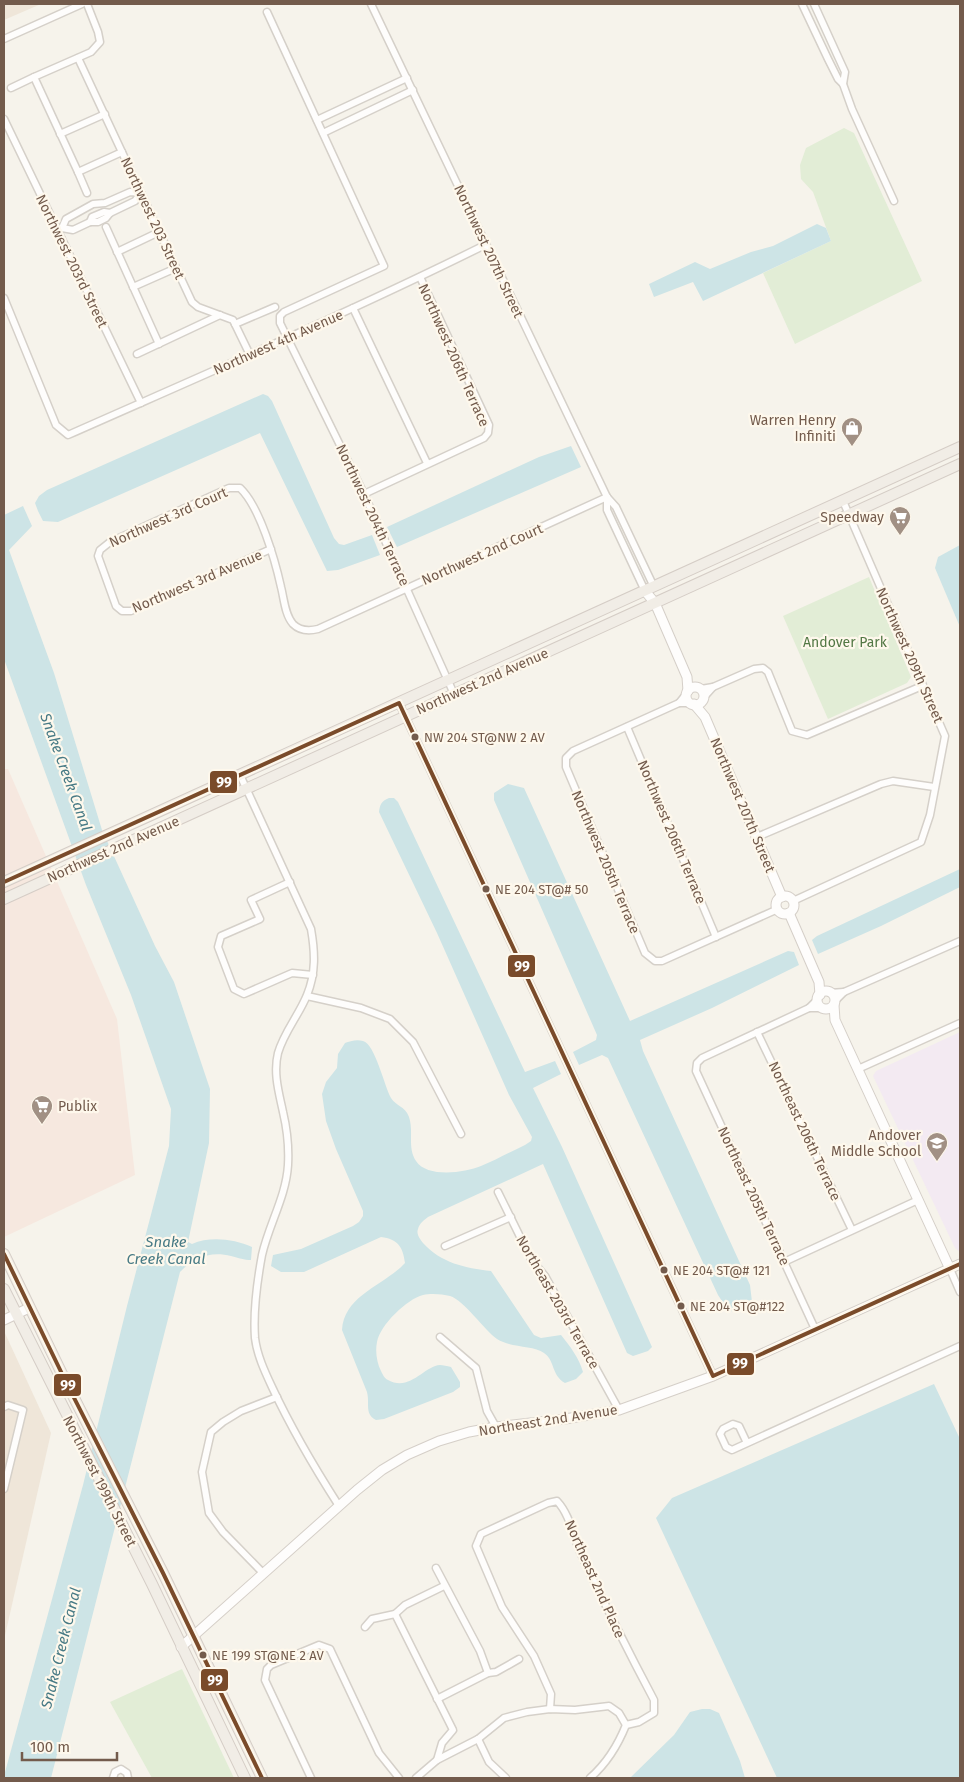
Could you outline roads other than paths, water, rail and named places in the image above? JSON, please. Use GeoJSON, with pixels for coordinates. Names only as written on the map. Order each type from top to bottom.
{"type":"FeatureCollection","features":[{"type":"Feature","properties":{"kind":"main road","name":"Northwest 2nd Avenue"},"geometry":{"type":"LineString","coordinates":[[4,882],[960,447]]}},
{"type":"Feature","properties":{"kind":"main road","name":"Northwest 2nd Avenue"},"geometry":{"type":"LineString","coordinates":[[4,899],[960,464]]}},
{"type":"Feature","properties":{"kind":"main road","name":"Northwest 199th Street"},"geometry":{"type":"LineString","coordinates":[[4,1254],[262,1778]]}},
{"type":"Feature","properties":{"kind":"main road","name":"Northwest 199th Street"},"geometry":{"type":"LineString","coordinates":[[4,1290],[121,1521],[245,1778]]}},
{"type":"Feature","properties":{"kind":"street"},"geometry":{"type":"LineString","coordinates":[[4,40],[82,4]]}},
{"type":"Feature","properties":{"kind":"street"},"geometry":{"type":"LineString","coordinates":[[11,88],[91,52],[100,42],[87,4]]}},
{"type":"Feature","properties":{"kind":"street","name":"Northwest 207th Street"},"geometry":{"type":"LineString","coordinates":[[372,4],[607,497],[616,507],[649,589],[687,677],[698,697],[703,714],[782,897]]}},
{"type":"Feature","properties":{"kind":"street"},"geometry":{"type":"LineString","coordinates":[[802,4],[831,66],[843,84],[852,109],[894,201]]}},
{"type":"Feature","properties":{"kind":"street"},"geometry":{"type":"LineString","coordinates":[[814,4],[846,72],[843,84]]}},
{"type":"Feature","properties":{"kind":"street"},"geometry":{"type":"LineString","coordinates":[[267,12],[323,133],[412,90]]}},
{"type":"Feature","properties":{"kind":"street","name":"Northwest 203 Street"},"geometry":{"type":"LineString","coordinates":[[78,58],[192,302],[198,307],[233,320],[235,324]]}},
{"type":"Feature","properties":{"kind":"street"},"geometry":{"type":"LineString","coordinates":[[34,77],[88,193]]}},
{"type":"Feature","properties":{"kind":"street"},"geometry":{"type":"LineString","coordinates":[[317,120],[407,78]]}},
{"type":"Feature","properties":{"kind":"street"},"geometry":{"type":"LineString","coordinates":[[356,102],[362,114]]}},
{"type":"Feature","properties":{"kind":"street"},"geometry":{"type":"LineString","coordinates":[[342,108],[347,121]]}},
{"type":"Feature","properties":{"kind":"street"},"geometry":{"type":"LineString","coordinates":[[60,134],[104,114]]}},
{"type":"Feature","properties":{"kind":"street","name":"Northwest 203rd Street"},"geometry":{"type":"LineString","coordinates":[[4,121],[60,229],[141,403]]}},
{"type":"Feature","properties":{"kind":"street","name":"Northwest 204th Terrace"},"geometry":{"type":"LineString","coordinates":[[323,133],[384,266],[284,312],[280,316],[280,323],[364,494],[454,694]]}},
{"type":"Feature","properties":{"kind":"street"},"geometry":{"type":"LineString","coordinates":[[78,172],[122,152]]}},
{"type":"Feature","properties":{"kind":"street"},"geometry":{"type":"LineString","coordinates":[[130,192],[141,193],[134,201],[110,213],[106,218],[98,222],[90,222],[73,230],[60,229],[66,219],[93,204],[105,203],[130,192]]}},
{"type":"Feature","properties":{"kind":"street"},"geometry":{"type":"LineString","coordinates":[[105,203],[110,213]]}},
{"type":"Feature","properties":{"kind":"street"},"geometry":{"type":"LineString","coordinates":[[106,227],[159,344]]}},
{"type":"Feature","properties":{"kind":"street"},"geometry":{"type":"LineString","coordinates":[[117,252],[159,232]]}},
{"type":"Feature","properties":{"kind":"street","name":"Northwest 4th Avenue"},"geometry":{"type":"LineString","coordinates":[[4,298],[56,424],[68,435],[288,338],[420,277],[485,244]]}},
{"type":"Feature","properties":{"kind":"street"},"geometry":{"type":"LineString","coordinates":[[134,288],[176,268]]}},
{"type":"Feature","properties":{"kind":"street","name":"Northwest 206th Terrace"},"geometry":{"type":"LineString","coordinates":[[420,277],[488,425],[488,433],[484,438],[427,463]]}},
{"type":"Feature","properties":{"kind":"street"},"geometry":{"type":"LineString","coordinates":[[250,355],[235,324],[275,307]]}},
{"type":"Feature","properties":{"kind":"street"},"geometry":{"type":"LineString","coordinates":[[353,308],[427,463],[364,494]]}},
{"type":"Feature","properties":{"kind":"street"},"geometry":{"type":"LineString","coordinates":[[137,354],[220,315]]}},
{"type":"Feature","properties":{"kind":"street","name":"Northwest 3rd Court"},"geometry":{"type":"LineString","coordinates":[[122,611],[116,606],[100,562],[100,550],[110,542],[229,488],[240,488],[247,495],[271,549]]}},
{"type":"Feature","properties":{"kind":"street","name":"Northwest 2nd Court"},"geometry":{"type":"LineString","coordinates":[[271,549],[288,614],[293,624],[300,629],[318,629],[607,497]]}},
{"type":"Feature","properties":{"kind":"street","name":"Northwest 209th Street"},"geometry":{"type":"LineString","coordinates":[[793,901],[920,842],[930,815],[945,736],[843,501]]}},
{"type":"Feature","properties":{"kind":"street","name":"Northwest 3rd Avenue"},"geometry":{"type":"LineString","coordinates":[[122,611],[131,611],[271,549]]}},
{"type":"Feature","properties":{"kind":"street"},"geometry":{"type":"LineString","coordinates":[[627,727],[678,703],[698,697],[713,687],[754,669],[763,668],[768,672],[792,730],[799,734],[808,735],[922,686]]}},
{"type":"Feature","properties":{"kind":"street","name":"Northwest 207th Street"},"geometry":{"type":"LineString","coordinates":[[687,677],[687,699],[698,697]]}},
{"type":"Feature","properties":{"kind":"street"},"geometry":{"type":"LineString","coordinates":[[678,703],[692,687],[698,697]]}},
{"type":"Feature","properties":{"kind":"street"},"geometry":{"type":"LineString","coordinates":[[399,703],[713,1376]]}},
{"type":"Feature","properties":{"kind":"street","name":"Northwest 206th Terrace"},"geometry":{"type":"LineString","coordinates":[[627,727],[716,937]]}},
{"type":"Feature","properties":{"kind":"street","name":"Northwest 205th Terrace"},"geometry":{"type":"LineString","coordinates":[[627,727],[573,751],[566,758],[566,767],[645,953],[655,961],[662,961],[716,937]]}},
{"type":"Feature","properties":{"kind":"street"},"geometry":{"type":"LineString","coordinates":[[240,776],[311,929],[315,956],[313,974],[307,996],[290,1026],[278,1053],[276,1084],[288,1141],[288,1165],[285,1189],[263,1253],[255,1310],[255,1340],[263,1368],[307,1457],[339,1506]]}},
{"type":"Feature","properties":{"kind":"street"},"geometry":{"type":"LineString","coordinates":[[757,837],[881,784],[893,781],[934,787]]}},
{"type":"Feature","properties":{"kind":"street"},"geometry":{"type":"LineString","coordinates":[[161,811],[167,825]]}},
{"type":"Feature","properties":{"kind":"street"},"geometry":{"type":"LineString","coordinates":[[290,882],[251,900],[260,918],[221,936],[218,947],[234,989],[244,994],[292,973],[313,974]]}},
{"type":"Feature","properties":{"kind":"street"},"geometry":{"type":"LineString","coordinates":[[788,896],[793,901],[794,907],[789,912],[784,913],[778,909],[777,902],[782,897],[788,896]]}},
{"type":"Feature","properties":{"kind":"street"},"geometry":{"type":"LineString","coordinates":[[716,937],[778,909]]}},
{"type":"Feature","properties":{"kind":"street"},"geometry":{"type":"LineString","coordinates":[[789,912],[824,999],[960,1292]]}},
{"type":"Feature","properties":{"kind":"street"},"geometry":{"type":"LineString","coordinates":[[758,1032],[824,999],[960,941]]}},
{"type":"Feature","properties":{"kind":"street"},"geometry":{"type":"LineString","coordinates":[[824,999],[830,1008],[844,992]]}},
{"type":"Feature","properties":{"kind":"street"},"geometry":{"type":"LineString","coordinates":[[307,996],[361,1008],[390,1019],[413,1042],[461,1134]]}},
{"type":"Feature","properties":{"kind":"street"},"geometry":{"type":"LineString","coordinates":[[834,1003],[835,1020]]}},
{"type":"Feature","properties":{"kind":"street"},"geometry":{"type":"LineString","coordinates":[[858,1069],[960,1023]]}},
{"type":"Feature","properties":{"kind":"street","name":"Northeast 205th Terrace"},"geometry":{"type":"LineString","coordinates":[[758,1032],[702,1058],[697,1063],[696,1071],[815,1329]]}},
{"type":"Feature","properties":{"kind":"street","name":"Northeast 206th Terrace"},"geometry":{"type":"LineString","coordinates":[[758,1032],[852,1230]]}},
{"type":"Feature","properties":{"kind":"street","name":"Northeast 203rd Terrace"},"geometry":{"type":"LineString","coordinates":[[498,1192],[531,1259],[546,1276],[619,1410]]}},
{"type":"Feature","properties":{"kind":"street"},"geometry":{"type":"LineString","coordinates":[[784,1262],[918,1200]]}},
{"type":"Feature","properties":{"kind":"street"},"geometry":{"type":"LineString","coordinates":[[445,1246],[511,1217]]}},
{"type":"Feature","properties":{"kind":"street","name":"Northeast 2nd Avenue"},"geometry":{"type":"LineString","coordinates":[[181,1647],[339,1506],[382,1470],[407,1455],[438,1441],[469,1432],[496,1427],[565,1420],[619,1410],[713,1376],[960,1264]]}},
{"type":"Feature","properties":{"kind":"street"},"geometry":{"type":"LineString","coordinates":[[4,1320],[29,1308]]}},
{"type":"Feature","properties":{"kind":"street"},"geometry":{"type":"LineString","coordinates":[[440,1337],[476,1368],[487,1412],[496,1427]]}},
{"type":"Feature","properties":{"kind":"street"},"geometry":{"type":"LineString","coordinates":[[747,1443],[739,1426],[733,1424],[722,1429],[720,1434],[726,1447],[732,1450],[960,1346]]}},
{"type":"Feature","properties":{"kind":"street"},"geometry":{"type":"LineString","coordinates":[[263,1573],[223,1532],[209,1513],[202,1472],[211,1432],[241,1411],[277,1397]]}},
{"type":"Feature","properties":{"kind":"street"},"geometry":{"type":"LineString","coordinates":[[4,1407],[8,1405],[23,1410],[4,1489]]}},
{"type":"Feature","properties":{"kind":"street","name":"Northeast 2nd Place"},"geometry":{"type":"LineString","coordinates":[[550,1709],[550,1694],[534,1656],[502,1607],[476,1546],[481,1534],[548,1503],[557,1501],[564,1509],[579,1550],[654,1700],[654,1713],[639,1722],[626,1725]]}},
{"type":"Feature","properties":{"kind":"street"},"geometry":{"type":"LineString","coordinates":[[436,1568],[480,1651],[488,1673]]}},
{"type":"Feature","properties":{"kind":"street"},"geometry":{"type":"LineString","coordinates":[[365,1627],[372,1619],[395,1614],[405,1605],[444,1586]]}},
{"type":"Feature","properties":{"kind":"street"},"geometry":{"type":"LineString","coordinates":[[395,1614],[453,1730],[442,1743],[437,1760]]}},
{"type":"Feature","properties":{"kind":"street"},"geometry":{"type":"LineString","coordinates":[[311,1778],[265,1680],[270,1666],[319,1645],[330,1649],[379,1753],[399,1778]]}},
{"type":"Feature","properties":{"kind":"street"},"geometry":{"type":"LineString","coordinates":[[437,1699],[488,1673],[496,1672],[519,1659]]}},
{"type":"Feature","properties":{"kind":"street"},"geometry":{"type":"LineString","coordinates":[[416,1778],[437,1760],[478,1739],[504,1718],[526,1712],[550,1709],[588,1709],[609,1706],[619,1713],[626,1725],[620,1741],[590,1778]]}},
{"type":"Feature","properties":{"kind":"street"},"geometry":{"type":"LineString","coordinates":[[478,1739],[489,1762],[506,1778]]}},
{"type":"Feature","properties":{"kind":"street"},"geometry":{"type":"LineString","coordinates":[[113,1778],[115,1772],[121,1769],[127,1773],[128,1778]]}},
{"type":"Feature","properties":{"kind":"water"},"geometry":{"type":"Polygon","coordinates":[[[817,224],[826,228],[831,241],[703,301],[693,282],[654,297],[649,284],[695,262],[710,269],[751,252],[773,246],[817,224]]]}},
{"type":"Feature","properties":{"kind":"water"},"geometry":{"type":"Polygon","coordinates":[[[263,394],[272,401],[334,538],[339,544],[344,545],[372,535],[380,555],[338,570],[327,571],[260,433],[58,522],[43,521],[35,503],[39,496],[47,490],[263,394]]]}},
{"type":"Feature","properties":{"kind":"water"},"geometry":{"type":"Polygon","coordinates":[[[571,446],[581,467],[397,547],[387,527],[539,457],[571,446]]]}},
{"type":"Feature","properties":{"kind":"water","name":"Snake Creek Canal"},"geometry":{"type":"Polygon","coordinates":[[[23,506],[32,526],[9,550],[54,673],[102,830],[155,946],[174,982],[210,1089],[209,1143],[188,1242],[192,1244],[214,1239],[238,1242],[252,1247],[251,1260],[217,1254],[203,1256],[191,1262],[180,1272],[51,1778],[4,1778],[4,1776],[83,1485],[169,1146],[171,1109],[131,995],[86,885],[4,659],[4,515],[23,506]]]}},
{"type":"Feature","properties":{"kind":"water"},"geometry":{"type":"Polygon","coordinates":[[[960,545],[960,627],[935,568],[938,557],[960,545]]]}},
{"type":"Feature","properties":{"kind":"water"},"geometry":{"type":"Polygon","coordinates":[[[508,784],[524,788],[630,1021],[788,951],[794,952],[799,965],[712,1008],[640,1040],[643,1051],[750,1285],[752,1302],[734,1312],[728,1310],[718,1295],[608,1058],[602,1055],[579,1065],[573,1052],[596,1040],[597,1035],[494,800],[494,793],[508,784]]]}},
{"type":"Feature","properties":{"kind":"water"},"geometry":{"type":"Polygon","coordinates":[[[389,798],[394,798],[398,802],[525,1072],[555,1061],[561,1074],[533,1088],[562,1147],[652,1347],[648,1351],[633,1356],[627,1353],[543,1164],[428,1217],[419,1225],[418,1233],[430,1250],[446,1260],[463,1266],[491,1271],[534,1335],[541,1338],[561,1335],[577,1357],[583,1372],[576,1379],[565,1383],[557,1376],[550,1360],[544,1353],[497,1339],[468,1309],[450,1296],[440,1294],[423,1295],[402,1307],[383,1328],[376,1346],[380,1368],[387,1379],[396,1383],[403,1383],[410,1381],[434,1366],[448,1366],[451,1367],[460,1382],[460,1387],[453,1392],[384,1419],[376,1420],[370,1415],[367,1392],[342,1330],[344,1318],[358,1299],[405,1263],[403,1252],[399,1245],[392,1240],[381,1237],[304,1272],[281,1272],[271,1266],[273,1255],[301,1249],[353,1226],[363,1216],[363,1211],[326,1121],[322,1094],[326,1082],[337,1068],[338,1054],[345,1043],[354,1040],[363,1041],[371,1049],[391,1098],[409,1117],[413,1156],[421,1166],[428,1170],[437,1172],[465,1171],[492,1161],[525,1145],[531,1141],[532,1137],[509,1095],[437,933],[379,812],[381,804],[389,798]]]}},
{"type":"Feature","properties":{"kind":"water"},"geometry":{"type":"Polygon","coordinates":[[[960,869],[960,887],[881,926],[818,954],[812,940],[817,936],[960,869]]]}},
{"type":"Feature","properties":{"kind":"water"},"geometry":{"type":"Polygon","coordinates":[[[934,1384],[960,1439],[960,1778],[777,1778],[656,1518],[672,1498],[934,1384]]]}},
{"type":"Feature","properties":{"kind":"water"},"geometry":{"type":"Polygon","coordinates":[[[710,1709],[719,1713],[740,1761],[745,1778],[630,1778],[674,1735],[690,1712],[710,1709]]]}},
{"type":"Feature","properties":{"kind":"place","name":"Warren Henry Infiniti"},"geometry":{"type":"Point","coordinates":[852,447]}},
{"type":"Feature","properties":{"kind":"place","name":"Speedway"},"geometry":{"type":"Point","coordinates":[900,536]}},
{"type":"Feature","properties":{"kind":"place","name":"NW 204 ST@NW 2 AV"},"geometry":{"type":"Point","coordinates":[415,737]}},
{"type":"Feature","properties":{"kind":"place","name":"NE 204 ST@# 50"},"geometry":{"type":"Point","coordinates":[486,889]}},
{"type":"Feature","properties":{"kind":"place","name":"Publix"},"geometry":{"type":"Point","coordinates":[42,1125]}},
{"type":"Feature","properties":{"kind":"place","name":"Andover Middle School"},"geometry":{"type":"Point","coordinates":[937,1162]}},
{"type":"Feature","properties":{"kind":"place","name":"NE 204 ST@# 121"},"geometry":{"type":"Point","coordinates":[664,1270]}},
{"type":"Feature","properties":{"kind":"place","name":"NE 204 ST@#122"},"geometry":{"type":"Point","coordinates":[681,1306]}},
{"type":"Feature","properties":{"kind":"place","name":"NE 199 ST@NE 2 AV"},"geometry":{"type":"Point","coordinates":[203,1655]}},
{"type":"Feature","properties":{"kind":"park label","name":"Andover Park"},"geometry":{"type":"Point","coordinates":[845,642]}}]}
